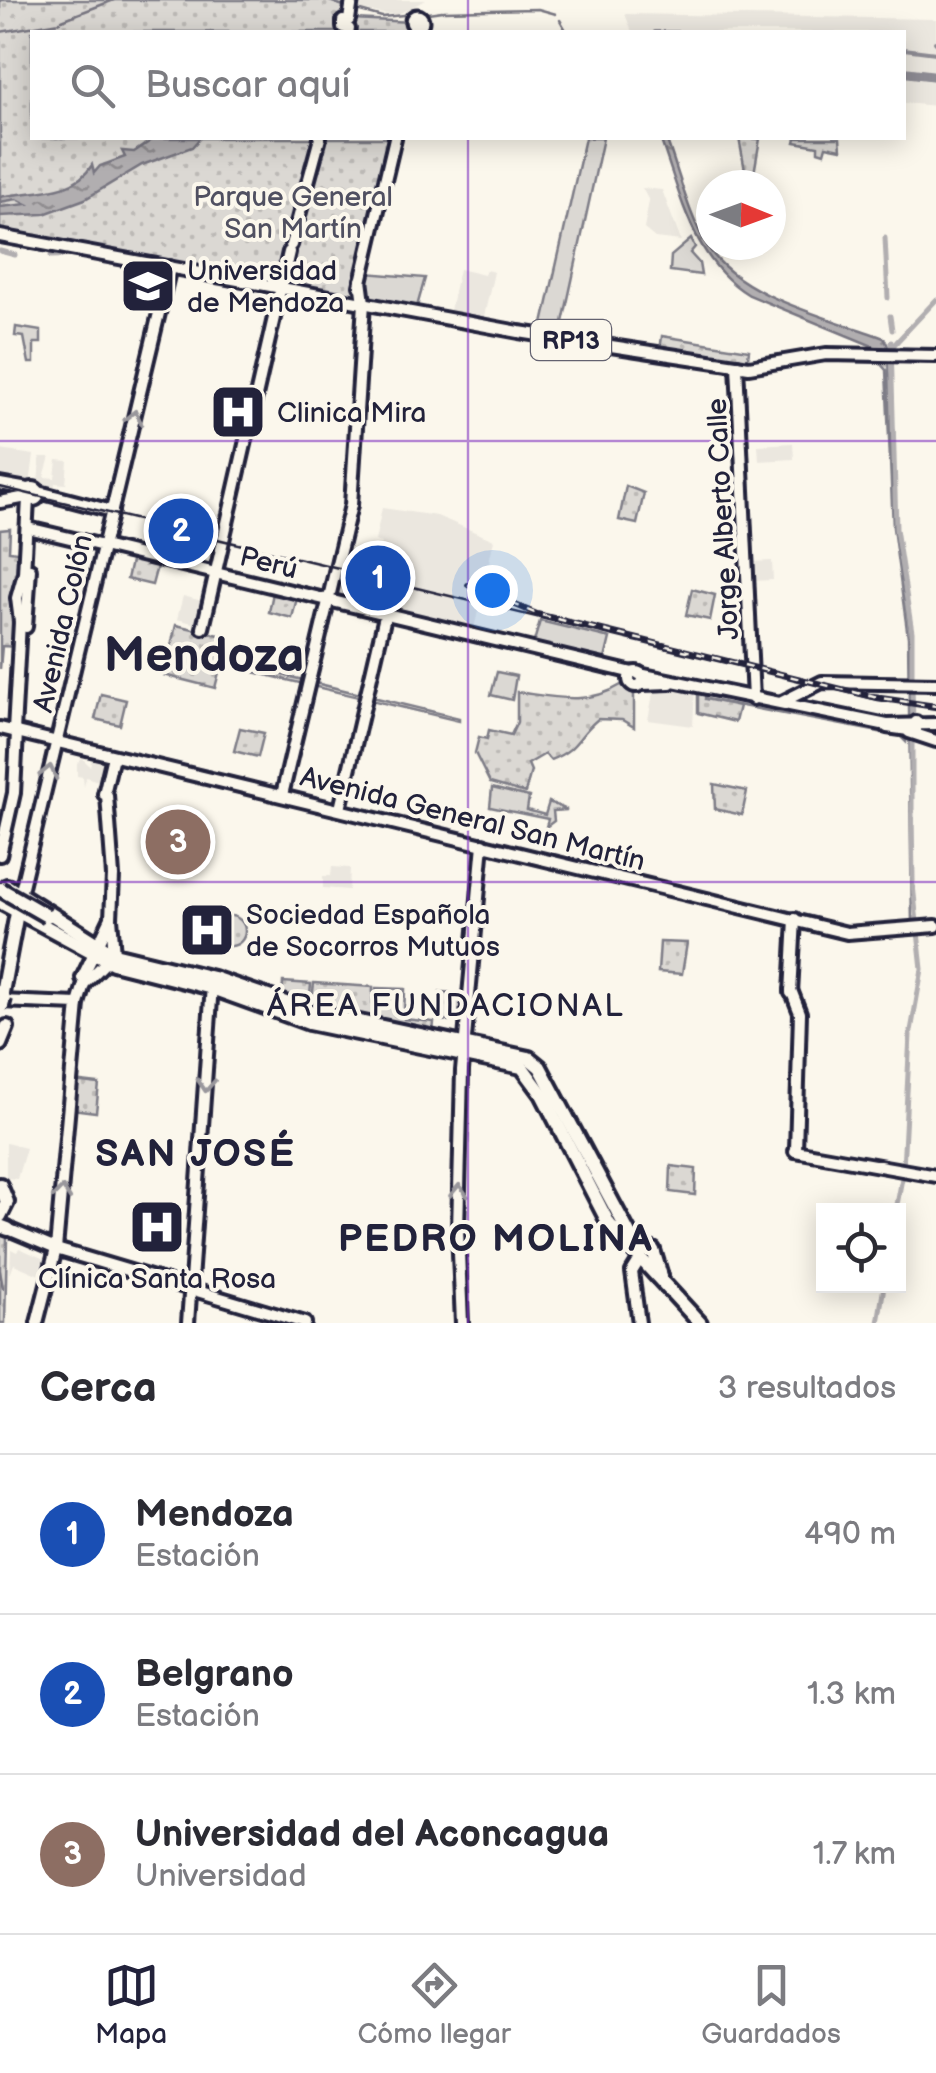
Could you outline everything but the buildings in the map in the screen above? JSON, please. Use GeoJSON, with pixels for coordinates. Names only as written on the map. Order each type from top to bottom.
{"type":"FeatureCollection","features":[{"type":"Feature","properties":{"kind":"highway"},"geometry":{"type":"LineString","coordinates":[[19,906],[111,958],[212,985],[314,1024],[526,1057],[538,1064],[614,1230],[703,1323]]}},
{"type":"Feature","properties":{"kind":"highway"},"geometry":{"type":"LineString","coordinates":[[0,1044],[2,1006],[19,906]]}},
{"type":"Feature","properties":{"kind":"highway"},"geometry":{"type":"LineString","coordinates":[[2,1006],[19,906]]}},
{"type":"Feature","properties":{"kind":"highway"},"geometry":{"type":"LineString","coordinates":[[111,958],[153,961],[315,1013],[467,1047]]}},
{"type":"Feature","properties":{"kind":"highway"},"geometry":{"type":"LineString","coordinates":[[0,1185],[7,1202],[0,1215]]}},
{"type":"Feature","properties":{"kind":"highway"},"geometry":{"type":"LineString","coordinates":[[0,1193],[4,1200],[0,1215]]}},
{"type":"Feature","properties":{"kind":"highway"},"geometry":{"type":"LineString","coordinates":[[601,1197],[628,1234],[642,1262]]}},
{"type":"Feature","properties":{"kind":"main road"},"geometry":{"type":"LineString","coordinates":[[346,27],[352,4]]}},
{"type":"Feature","properties":{"kind":"main road"},"geometry":{"type":"LineString","coordinates":[[203,628],[320,140]]}},
{"type":"Feature","properties":{"kind":"main road"},"geometry":{"type":"LineString","coordinates":[[347,300],[356,296],[361,280],[395,140]]}},
{"type":"Feature","properties":{"kind":"main road","name":"RP13"},"geometry":{"type":"LineString","coordinates":[[0,236],[284,289],[737,365],[764,367],[828,354],[896,352],[936,356]]}},
{"type":"Feature","properties":{"kind":"main road","name":"Avenida Colón"},"geometry":{"type":"LineString","coordinates":[[19,906],[170,268]]}},
{"type":"Feature","properties":{"kind":"main road"},"geometry":{"type":"LineString","coordinates":[[282,796],[351,505],[364,303],[361,280]]}},
{"type":"Feature","properties":{"kind":"main road","name":"Jorge Alberto Calle"},"geometry":{"type":"LineString","coordinates":[[737,365],[752,670],[748,696]]}},
{"type":"Feature","properties":{"kind":"main road"},"geometry":{"type":"LineString","coordinates":[[0,484],[32,496],[111,513]]}},
{"type":"Feature","properties":{"kind":"main road"},"geometry":{"type":"LineString","coordinates":[[0,502],[32,496]]}},
{"type":"Feature","properties":{"kind":"main road"},"geometry":{"type":"LineString","coordinates":[[0,856],[14,793],[20,624],[16,602],[32,496]]}},
{"type":"Feature","properties":{"kind":"main road","name":"Perú"},"geometry":{"type":"LineString","coordinates":[[30,528],[386,612],[636,678],[818,712]]}},
{"type":"Feature","properties":{"kind":"main road"},"geometry":{"type":"LineString","coordinates":[[340,809],[386,612]]}},
{"type":"Feature","properties":{"kind":"main road"},"geometry":{"type":"LineString","coordinates":[[780,702],[818,684],[936,684]]}},
{"type":"Feature","properties":{"kind":"main road"},"geometry":{"type":"LineString","coordinates":[[818,684],[818,712]]}},
{"type":"Feature","properties":{"kind":"main road","name":"Perú"},"geometry":{"type":"LineString","coordinates":[[748,696],[913,728]]}},
{"type":"Feature","properties":{"kind":"main road"},"geometry":{"type":"LineString","coordinates":[[913,728],[936,724]]}},
{"type":"Feature","properties":{"kind":"main road","name":"Avenida General San Martín"},"geometry":{"type":"LineString","coordinates":[[0,728],[855,934],[936,926]]}},
{"type":"Feature","properties":{"kind":"main road"},"geometry":{"type":"LineString","coordinates":[[913,728],[936,741]]}},
{"type":"Feature","properties":{"kind":"main road"},"geometry":{"type":"LineString","coordinates":[[84,980],[111,958],[114,876],[106,795],[113,756]]}},
{"type":"Feature","properties":{"kind":"main road"},"geometry":{"type":"LineString","coordinates":[[462,1323],[458,1208],[483,844]]}},
{"type":"Feature","properties":{"kind":"main road"},"geometry":{"type":"LineString","coordinates":[[37,1323],[56,1249],[78,1004],[92,948],[111,918]]}},
{"type":"Feature","properties":{"kind":"main road"},"geometry":{"type":"LineString","coordinates":[[796,919],[791,990],[799,1023],[796,1150],[936,1175]]}},
{"type":"Feature","properties":{"kind":"main road"},"geometry":{"type":"LineString","coordinates":[[188,1323],[212,985]]}},
{"type":"Feature","properties":{"kind":"main road"},"geometry":{"type":"LineString","coordinates":[[2,1006],[78,1004]]}},
{"type":"Feature","properties":{"kind":"main road"},"geometry":{"type":"LineString","coordinates":[[4,1228],[56,1249],[305,1323]]}},
{"type":"Feature","properties":{"kind":"main road"},"geometry":{"type":"LineString","coordinates":[[639,1323],[642,1262]]}},
{"type":"Feature","properties":{"kind":"shaded area"},"geometry":{"type":"Polygon","coordinates":[[[357,0],[426,0],[398,14],[383,14],[355,9],[357,0]]]}},
{"type":"Feature","properties":{"kind":"shaded area"},"geometry":{"type":"Polygon","coordinates":[[[625,14],[936,19],[936,106],[906,103],[906,30],[631,30],[625,14]]]}},
{"type":"Feature","properties":{"kind":"shaded area"},"geometry":{"type":"Polygon","coordinates":[[[642,188],[662,190],[681,241],[655,238],[644,229],[649,201],[642,188]]]}},
{"type":"Feature","properties":{"kind":"shaded area"},"geometry":{"type":"Polygon","coordinates":[[[459,269],[484,275],[486,270],[494,272],[483,321],[449,315],[459,269]]]}},
{"type":"Feature","properties":{"kind":"shaded area"},"geometry":{"type":"Polygon","coordinates":[[[793,443],[794,459],[759,461],[758,445],[793,443]]]}},
{"type":"Feature","properties":{"kind":"shaded area"},"geometry":{"type":"Polygon","coordinates":[[[0,450],[34,455],[30,485],[0,481],[0,450]]]}},
{"type":"Feature","properties":{"kind":"shaded area"},"geometry":{"type":"Polygon","coordinates":[[[40,457],[50,457],[44,477],[55,478],[57,460],[68,461],[66,484],[55,483],[53,494],[38,485],[40,457]]]}},
{"type":"Feature","properties":{"kind":"shaded area"},"geometry":{"type":"Polygon","coordinates":[[[382,508],[437,516],[494,540],[474,629],[332,595],[340,563],[346,564],[349,558],[365,561],[367,554],[378,555],[381,543],[375,541],[382,508]]]}},
{"type":"Feature","properties":{"kind":"shaded area"},"geometry":{"type":"Polygon","coordinates":[[[772,561],[773,580],[751,581],[750,562],[772,561]]]}},
{"type":"Feature","properties":{"kind":"shaded area"},"geometry":{"type":"Polygon","coordinates":[[[183,596],[206,602],[200,625],[177,619],[183,596]]]}},
{"type":"Feature","properties":{"kind":"shaded area"},"geometry":{"type":"Polygon","coordinates":[[[643,686],[695,688],[693,726],[648,720],[653,694],[643,693],[643,686]]]}},
{"type":"Feature","properties":{"kind":"shaded area"},"geometry":{"type":"Polygon","coordinates":[[[93,754],[106,757],[101,776],[106,777],[104,783],[86,777],[84,787],[83,777],[77,776],[77,763],[82,758],[90,766],[93,754]]]}},
{"type":"Feature","properties":{"kind":"shaded area"},"geometry":{"type":"Polygon","coordinates":[[[332,867],[350,868],[349,890],[323,888],[323,876],[331,876],[332,867]]]}},
{"type":"Feature","properties":{"kind":"shaded area"},"geometry":{"type":"Polygon","coordinates":[[[6,1143],[26,1148],[17,1179],[6,1178],[6,1143]]]}},
{"type":"Feature","properties":{"kind":"shaded area"},"geometry":{"type":"Polygon","coordinates":[[[19,1248],[51,1262],[46,1278],[14,1264],[10,1275],[11,1249],[17,1252],[19,1248]]]}},
{"type":"Feature","properties":{"kind":"green space","name":"Parque General San Martín"},"geometry":{"type":"Polygon","coordinates":[[[0,0],[351,0],[354,19],[410,22],[413,30],[30,30],[30,140],[394,140],[356,293],[350,298],[0,234],[0,0]]]}},
{"type":"Feature","properties":{"kind":"green space"},"geometry":{"type":"Polygon","coordinates":[[[585,140],[603,140],[560,336],[541,333],[585,140]]]}},
{"type":"Feature","properties":{"kind":"green space"},"geometry":{"type":"Polygon","coordinates":[[[739,140],[760,140],[755,170],[745,170],[739,140]]]}},
{"type":"Feature","properties":{"kind":"green space"},"geometry":{"type":"Polygon","coordinates":[[[840,140],[841,149],[826,146],[824,153],[818,151],[818,146],[795,142],[840,140]]]}},
{"type":"Feature","properties":{"kind":"green space"},"geometry":{"type":"Polygon","coordinates":[[[691,239],[695,247],[690,253],[699,263],[701,275],[670,271],[671,256],[691,239]]]}},
{"type":"Feature","properties":{"kind":"green space"},"geometry":{"type":"Polygon","coordinates":[[[366,273],[425,278],[416,310],[369,301],[364,285],[366,273]]]}},
{"type":"Feature","properties":{"kind":"green space"},"geometry":{"type":"Polygon","coordinates":[[[16,327],[41,331],[41,343],[34,343],[34,363],[29,363],[24,337],[15,336],[16,327]]]}},
{"type":"Feature","properties":{"kind":"green space"},"geometry":{"type":"Polygon","coordinates":[[[662,336],[749,350],[747,365],[660,351],[662,336]]]}},
{"type":"Feature","properties":{"kind":"green space"},"geometry":{"type":"Polygon","coordinates":[[[888,357],[895,529],[910,631],[912,927],[908,637],[893,528],[886,370],[877,360],[888,357]]]}},
{"type":"Feature","properties":{"kind":"green space"},"geometry":{"type":"Polygon","coordinates":[[[626,486],[644,493],[637,524],[619,520],[626,486]]]}},
{"type":"Feature","properties":{"kind":"green space"},"geometry":{"type":"Polygon","coordinates":[[[10,529],[9,551],[25,553],[17,647],[2,646],[0,669],[0,530],[10,529]]]}},
{"type":"Feature","properties":{"kind":"green space"},"geometry":{"type":"Polygon","coordinates":[[[133,553],[159,559],[152,585],[127,579],[133,553]]]}},
{"type":"Feature","properties":{"kind":"green space"},"geometry":{"type":"Polygon","coordinates":[[[274,588],[298,594],[292,618],[269,612],[274,588]]]}},
{"type":"Feature","properties":{"kind":"green space"},"geometry":{"type":"Polygon","coordinates":[[[692,589],[715,595],[710,620],[686,615],[692,589]]]}},
{"type":"Feature","properties":{"kind":"green space"},"geometry":{"type":"Polygon","coordinates":[[[540,621],[610,638],[604,663],[533,645],[540,621]]]}},
{"type":"Feature","properties":{"kind":"green space"},"geometry":{"type":"Polygon","coordinates":[[[176,625],[228,637],[215,688],[164,675],[176,625]]]}},
{"type":"Feature","properties":{"kind":"green space"},"geometry":{"type":"Polygon","coordinates":[[[225,661],[459,718],[459,721],[224,665],[225,661]]]}},
{"type":"Feature","properties":{"kind":"green space"},"geometry":{"type":"Polygon","coordinates":[[[497,672],[516,676],[512,700],[491,695],[497,672]]]}},
{"type":"Feature","properties":{"kind":"green space"},"geometry":{"type":"Polygon","coordinates":[[[621,685],[634,693],[634,727],[622,720],[598,719],[567,751],[550,760],[545,754],[528,764],[531,771],[525,793],[490,783],[475,753],[479,737],[487,739],[489,730],[511,735],[517,722],[517,692],[583,698],[621,685]]]}},
{"type":"Feature","properties":{"kind":"green space"},"geometry":{"type":"Polygon","coordinates":[[[698,689],[706,691],[705,699],[739,706],[735,722],[698,713],[698,689]]]}},
{"type":"Feature","properties":{"kind":"green space"},"geometry":{"type":"Polygon","coordinates":[[[706,691],[907,734],[906,742],[900,736],[705,699],[706,691]]]}},
{"type":"Feature","properties":{"kind":"green space"},"geometry":{"type":"Polygon","coordinates":[[[101,694],[126,700],[120,725],[95,719],[101,694]]]}},
{"type":"Feature","properties":{"kind":"green space"},"geometry":{"type":"Polygon","coordinates":[[[240,728],[264,733],[258,757],[234,751],[240,728]]]}},
{"type":"Feature","properties":{"kind":"green space"},"geometry":{"type":"Polygon","coordinates":[[[714,784],[747,791],[742,815],[715,809],[714,784]]]}},
{"type":"Feature","properties":{"kind":"green space"},"geometry":{"type":"Polygon","coordinates":[[[492,788],[529,797],[527,810],[545,815],[549,802],[567,810],[553,811],[554,821],[546,827],[548,819],[490,807],[492,788]]]}},
{"type":"Feature","properties":{"kind":"green space"},"geometry":{"type":"Polygon","coordinates":[[[230,916],[241,920],[245,931],[241,942],[230,946],[219,942],[215,931],[219,920],[230,916]]]}},
{"type":"Feature","properties":{"kind":"green space"},"geometry":{"type":"Polygon","coordinates":[[[660,942],[687,943],[682,974],[658,972],[660,942]]]}},
{"type":"Feature","properties":{"kind":"green space"},"geometry":{"type":"Polygon","coordinates":[[[283,982],[311,984],[309,1007],[282,999],[283,982]]]}},
{"type":"Feature","properties":{"kind":"green space"},"geometry":{"type":"Polygon","coordinates":[[[314,983],[373,987],[372,1019],[311,1009],[314,983]]]}},
{"type":"Feature","properties":{"kind":"green space"},"geometry":{"type":"Polygon","coordinates":[[[376,988],[405,989],[404,1019],[434,1022],[433,1033],[374,1020],[376,988]]]}},
{"type":"Feature","properties":{"kind":"green space"},"geometry":{"type":"Polygon","coordinates":[[[440,992],[465,993],[466,1022],[437,1020],[440,992]]]}},
{"type":"Feature","properties":{"kind":"green space"},"geometry":{"type":"Polygon","coordinates":[[[73,1081],[99,1084],[96,1112],[71,1109],[73,1081]]]}},
{"type":"Feature","properties":{"kind":"green space"},"geometry":{"type":"Polygon","coordinates":[[[671,1166],[696,1169],[695,1195],[670,1192],[671,1166]]]}},
{"type":"Feature","properties":{"kind":"green space"},"geometry":{"type":"Polygon","coordinates":[[[0,1177],[8,1195],[5,1323],[0,1323],[0,1177]]]}},
{"type":"Feature","properties":{"kind":"water"},"geometry":{"type":"Polygon","coordinates":[[[152,140],[198,140],[192,147],[142,165],[85,199],[44,214],[0,216],[0,207],[27,204],[17,199],[0,202],[0,197],[63,187],[84,175],[92,165],[94,173],[100,166],[125,157],[122,151],[134,152],[152,140]]]}},
{"type":"Feature","properties":{"kind":"water"},"geometry":{"type":"Polygon","coordinates":[[[661,140],[667,140],[696,223],[696,234],[661,140]]]}},
{"type":"Feature","properties":{"kind":"water"},"geometry":{"type":"Polygon","coordinates":[[[711,260],[719,260],[741,280],[788,304],[884,338],[892,354],[749,295],[711,260]]]}},
{"type":"Feature","properties":{"kind":"waterway"},"geometry":{"type":"LineString","coordinates":[[62,20],[114,0]]}},
{"type":"Feature","properties":{"kind":"waterway"},"geometry":{"type":"LineString","coordinates":[[327,0],[349,8]]}},
{"type":"Feature","properties":{"kind":"waterway"},"geometry":{"type":"LineString","coordinates":[[353,9],[382,17],[415,14]]}},
{"type":"Feature","properties":{"kind":"waterway"},"geometry":{"type":"LineString","coordinates":[[444,11],[538,9],[556,14]]}},
{"type":"Feature","properties":{"kind":"waterway"},"geometry":{"type":"LineString","coordinates":[[421,14],[442,11]]}},
{"type":"Feature","properties":{"kind":"waterway"},"geometry":{"type":"LineString","coordinates":[[560,20],[566,30]]}},
{"type":"Feature","properties":{"kind":"waterway"},"geometry":{"type":"LineString","coordinates":[[0,32],[60,22]]}},
{"type":"Feature","properties":{"kind":"waterway"},"geometry":{"type":"LineString","coordinates":[[885,238],[888,298]]}},
{"type":"Feature","properties":{"kind":"waterway"},"geometry":{"type":"LineString","coordinates":[[0,251],[15,255]]}},
{"type":"Feature","properties":{"kind":"waterway"},"geometry":{"type":"LineString","coordinates":[[51,256],[82,255]]}},
{"type":"Feature","properties":{"kind":"waterway"},"geometry":{"type":"LineString","coordinates":[[890,349],[936,300]]}},
{"type":"Feature","properties":{"kind":"waterway"},"geometry":{"type":"LineString","coordinates":[[890,316],[892,330]]}},
{"type":"Feature","properties":{"kind":"waterway"},"geometry":{"type":"LineString","coordinates":[[891,342],[896,529],[912,632],[912,679]]}},
{"type":"Feature","properties":{"kind":"waterway"},"geometry":{"type":"LineString","coordinates":[[912,685],[913,724]]}},
{"type":"Feature","properties":{"kind":"waterway"},"geometry":{"type":"LineString","coordinates":[[912,737],[912,810]]}},
{"type":"Feature","properties":{"kind":"waterway"},"geometry":{"type":"LineString","coordinates":[[912,813],[913,881]]}},
{"type":"Feature","properties":{"kind":"waterway"},"geometry":{"type":"LineString","coordinates":[[911,1031],[922,969],[913,885]]}},
{"type":"Feature","properties":{"kind":"waterway"},"geometry":{"type":"LineString","coordinates":[[444,993],[452,994]]}},
{"type":"Feature","properties":{"kind":"waterway"},"geometry":{"type":"LineString","coordinates":[[903,1169],[910,1035]]}},
{"type":"Feature","properties":{"kind":"waterway"},"geometry":{"type":"LineString","coordinates":[[897,1203],[903,1173]]}},
{"type":"Feature","properties":{"kind":"waterway"},"geometry":{"type":"LineString","coordinates":[[0,1271],[3,1288]]}},
{"type":"Feature","properties":{"kind":"waterway"},"geometry":{"type":"LineString","coordinates":[[878,1323],[883,1293]]}},
{"type":"Feature","properties":{"kind":"taxiway"},"geometry":{"type":"LineString","coordinates":[[906,49],[936,53]]}},
{"type":"Feature","properties":{"kind":"runway"},"geometry":{"type":"LineString","coordinates":[[906,72],[936,76]]}},
{"type":"Feature","properties":{"kind":"tram line"},"geometry":{"type":"LineString","coordinates":[[0,487],[372,576]]}},
{"type":"Feature","properties":{"kind":"tram line"},"geometry":{"type":"LineString","coordinates":[[384,580],[878,700],[936,709]]}},
{"type":"Feature","properties":{"kind":"railway"},"geometry":{"type":"LineString","coordinates":[[468,585],[537,614],[874,697],[936,706]]}},
{"type":"Feature","properties":{"kind":"place","name":"Universidad de Mendoza"},"geometry":{"type":"Point","coordinates":[148,286]}},
{"type":"Feature","properties":{"kind":"place","name":"Clinica Mira"},"geometry":{"type":"Point","coordinates":[238,412]}},
{"type":"Feature","properties":{"kind":"place","name":"Belgrano"},"geometry":{"type":"Point","coordinates":[181,531]}},
{"type":"Feature","properties":{"kind":"place","name":"Mendoza"},"geometry":{"type":"Point","coordinates":[378,578]}},
{"type":"Feature","properties":{"kind":"place","name":"Universidad del Aconcagua"},"geometry":{"type":"Point","coordinates":[178,842]}},
{"type":"Feature","properties":{"kind":"place","name":"Sociedad Española de Socorros Mutuos"},"geometry":{"type":"Point","coordinates":[207,930]}},
{"type":"Feature","properties":{"kind":"place","name":"Clínica Santa Rosa"},"geometry":{"type":"Point","coordinates":[157,1227]}},
{"type":"Feature","properties":{"kind":"district","name":"Mendoza"},"geometry":{"type":"Point","coordinates":[204,654]}},
{"type":"Feature","properties":{"kind":"district","name":"ÁREA FUNDACIONAL"},"geometry":{"type":"Point","coordinates":[446,1005]}},
{"type":"Feature","properties":{"kind":"district","name":"SAN JOSÉ"},"geometry":{"type":"Point","coordinates":[196,1153]}},
{"type":"Feature","properties":{"kind":"district","name":"PEDRO MOLINA"},"geometry":{"type":"Point","coordinates":[496,1238]}}]}
